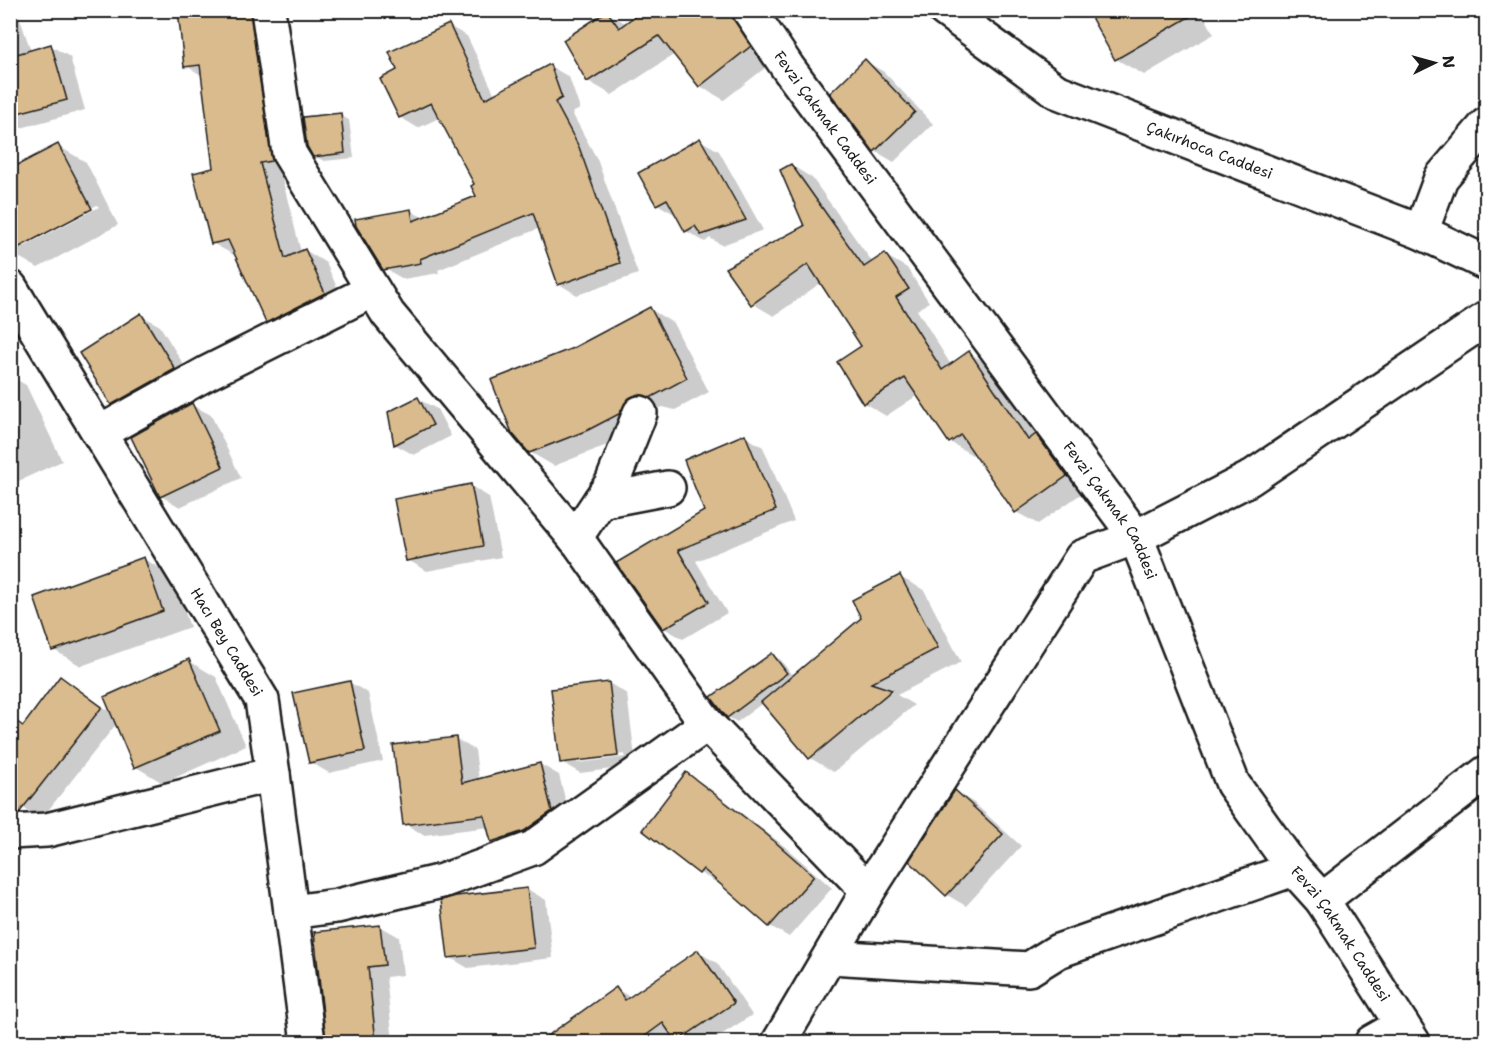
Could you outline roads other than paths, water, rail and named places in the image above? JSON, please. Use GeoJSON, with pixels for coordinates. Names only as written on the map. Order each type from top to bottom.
{"type":"FeatureCollection","features":[{"type":"Feature","properties":{"kind":"street"},"geometry":{"type":"LineString","coordinates":[[268,10],[289,153],[388,314],[575,538],[707,724],[868,891]]}},
{"type":"Feature","properties":{"kind":"street","name":"Fevzi Çakmak Caddesi"},"geometry":{"type":"LineString","coordinates":[[749,10],[788,68],[1136,537],[1233,784],[1294,869],[1322,900],[1407,1034]]}},
{"type":"Feature","properties":{"kind":"street","name":"Çakırhoca Caddesi"},"geometry":{"type":"LineString","coordinates":[[945,10],[1056,92],[1421,232],[1486,263]]}},
{"type":"Feature","properties":{"kind":"street"},"geometry":{"type":"LineString","coordinates":[[1421,232],[1441,178],[1486,125]]}},
{"type":"Feature","properties":{"kind":"street","name":"Hacı Bey Caddesi"},"geometry":{"type":"LineString","coordinates":[[10,287],[262,699],[308,1042]]}},
{"type":"Feature","properties":{"kind":"street"},"geometry":{"type":"LineString","coordinates":[[99,433],[207,374],[373,290]]}},
{"type":"Feature","properties":{"kind":"street"},"geometry":{"type":"LineString","coordinates":[[779,1042],[868,891],[1082,557],[1136,537],[1249,479],[1486,319]]}},
{"type":"Feature","properties":{"kind":"street"},"geometry":{"type":"LineString","coordinates":[[575,538],[612,483],[640,413]]}},
{"type":"Feature","properties":{"kind":"street"},"geometry":{"type":"LineString","coordinates":[[600,501],[669,488]]}},
{"type":"Feature","properties":{"kind":"street"},"geometry":{"type":"LineString","coordinates":[[291,912],[337,906],[442,881],[533,848],[707,724]]}},
{"type":"Feature","properties":{"kind":"street"},"geometry":{"type":"LineString","coordinates":[[1322,900],[1486,773]]}},
{"type":"Feature","properties":{"kind":"street"},"geometry":{"type":"LineString","coordinates":[[10,832],[47,830],[273,774]]}},
{"type":"Feature","properties":{"kind":"street"},"geometry":{"type":"LineString","coordinates":[[830,957],[1029,969],[1058,951],[1294,869]]}},
{"type":"Feature","properties":{"kind":"street"},"geometry":{"type":"LineString","coordinates":[[1372,1042],[1407,1034]]}}]}
